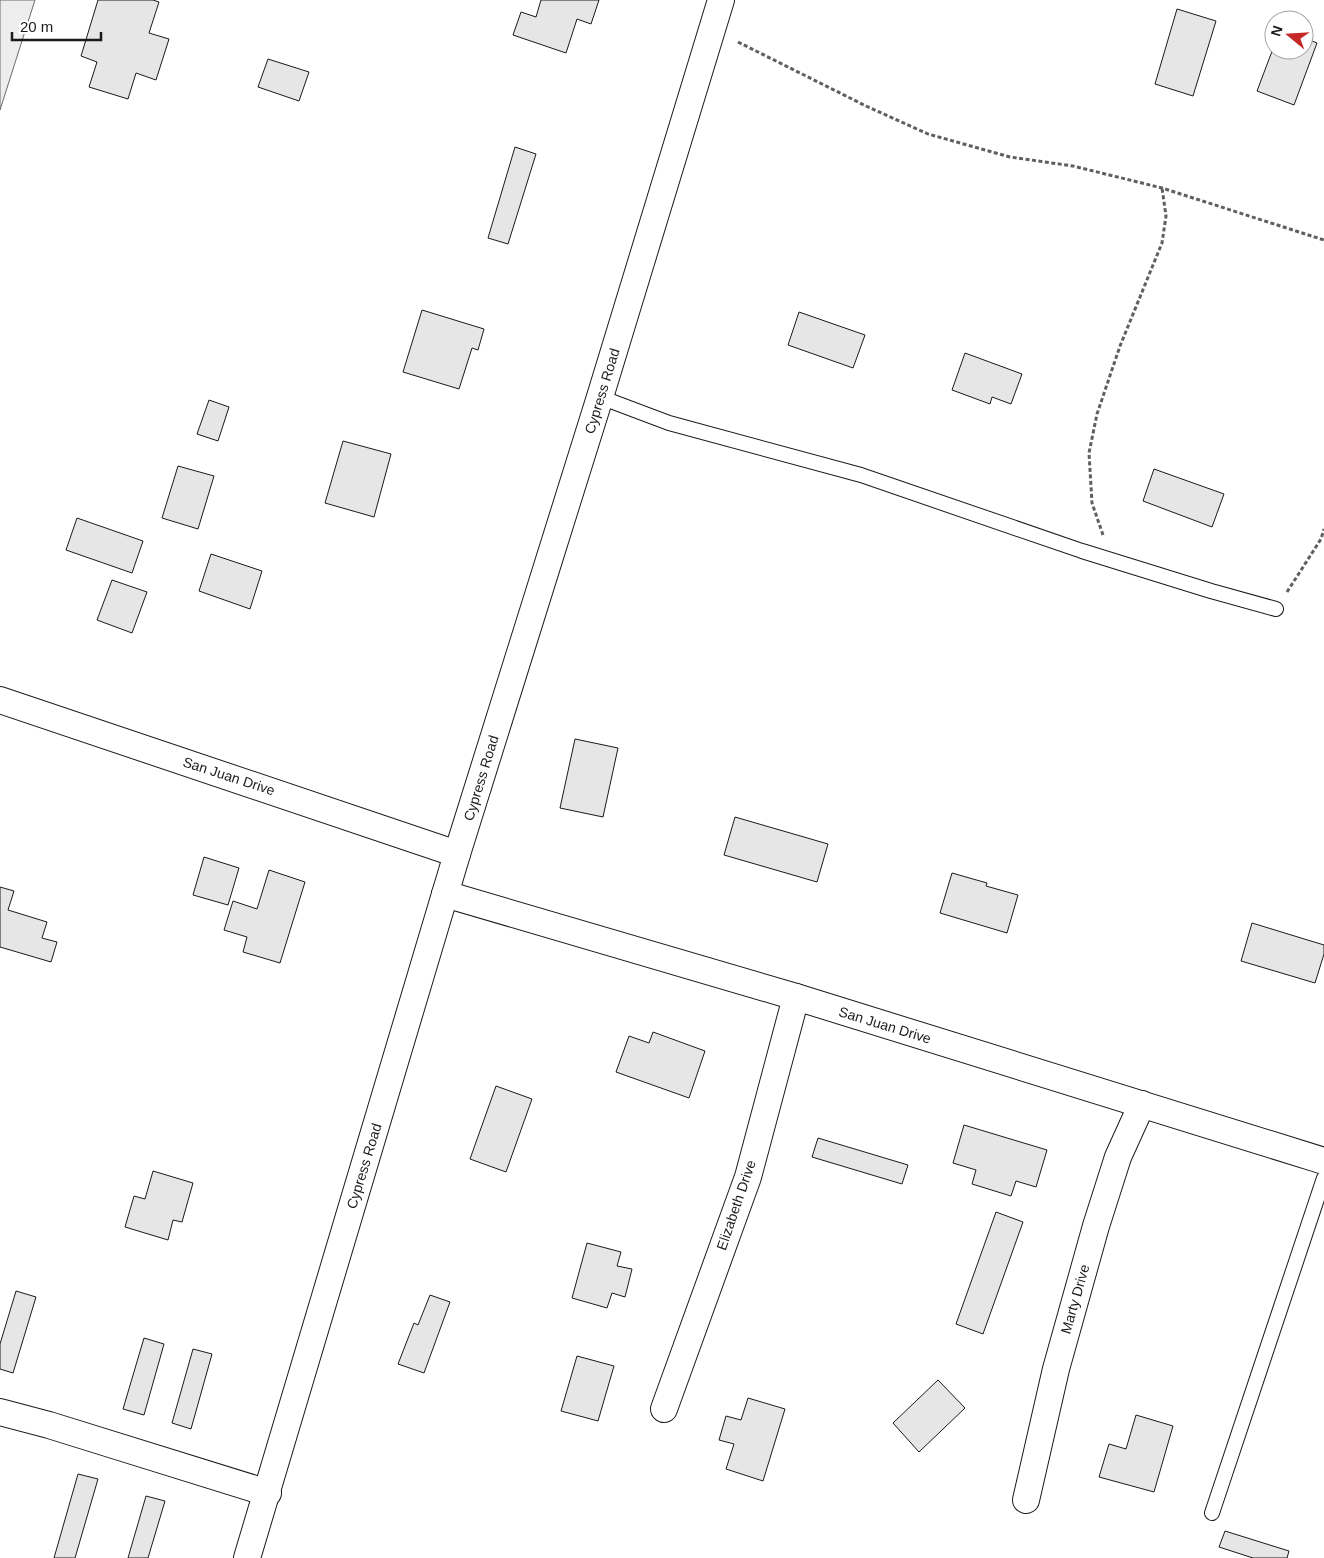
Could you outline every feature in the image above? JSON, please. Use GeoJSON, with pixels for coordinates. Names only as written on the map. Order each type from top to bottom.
{"type":"FeatureCollection","features":[{"type":"Feature","properties":{"kind":"street","name":"Cypress Road"},"geometry":{"type":"LineString","coordinates":[[247,1558],[268,1493],[457,854],[600,397],[721,0]]}},
{"type":"Feature","properties":{"kind":"street","name":"San Juan Drive"},"geometry":{"type":"LineString","coordinates":[[0,700],[457,854]]}},
{"type":"Feature","properties":{"kind":"street","name":"San Juan Drive"},"geometry":{"type":"LineString","coordinates":[[445,894],[796,997],[1324,1161]]}},
{"type":"Feature","properties":{"kind":"street","name":"Elizabeth Drive"},"geometry":{"type":"LineString","coordinates":[[664,1409],[748,1177],[796,997]]}},
{"type":"Feature","properties":{"kind":"street","name":"Marty Drive"},"geometry":{"type":"LineString","coordinates":[[1026,1500],[1056,1369],[1096,1226],[1118,1157],[1142,1104]]}},
{"type":"Feature","properties":{"kind":"street"},"geometry":{"type":"LineString","coordinates":[[0,1412],[49,1425],[268,1493]]}},
{"type":"Feature","properties":{"kind":"lane"},"geometry":{"type":"LineString","coordinates":[[600,397],[669,423],[861,474],[1113,561],[1276,609]]}},
{"type":"Feature","properties":{"kind":"lane"},"geometry":{"type":"LineString","coordinates":[[1212,1513],[1324,1178]]}},
{"type":"Feature","properties":{"kind":"path"},"geometry":{"type":"LineString","coordinates":[[713,28],[866,106],[928,134],[1010,157],[1073,166],[1162,188],[1324,240]]}},
{"type":"Feature","properties":{"kind":"path"},"geometry":{"type":"LineString","coordinates":[[1113,561],[1092,503],[1089,453],[1097,414],[1162,243],[1166,216],[1162,188]]}},
{"type":"Feature","properties":{"kind":"path"},"geometry":{"type":"LineString","coordinates":[[1276,609],[1321,539],[1324,529]]}},
{"type":"Feature","properties":{"kind":"shaded area"},"geometry":{"type":"Polygon","coordinates":[[[0,0],[35,0],[0,110],[0,0]]]}},
{"type":"Feature","properties":{"kind":"building"},"geometry":{"type":"Polygon","coordinates":[[[98,0],[153,0],[159,2],[149,33],[169,39],[156,80],[136,73],[128,99],[89,87],[97,62],[81,56],[98,0]]]}},
{"type":"Feature","properties":{"kind":"building"},"geometry":{"type":"Polygon","coordinates":[[[541,0],[599,0],[591,24],[577,19],[566,53],[513,35],[521,12],[536,17],[541,0]]]}},
{"type":"Feature","properties":{"kind":"building"},"geometry":{"type":"Polygon","coordinates":[[[1177,9],[1216,21],[1193,96],[1155,84],[1177,9]]]}},
{"type":"Feature","properties":{"kind":"building"},"geometry":{"type":"Polygon","coordinates":[[[268,59],[309,72],[299,101],[258,87],[268,59]]]}},
{"type":"Feature","properties":{"kind":"building"},"geometry":{"type":"Polygon","coordinates":[[[1269,60],[1311,60],[1294,105],[1257,91],[1269,60]]]}},
{"type":"Feature","properties":{"kind":"building"},"geometry":{"type":"Polygon","coordinates":[[[515,147],[536,154],[508,244],[488,238],[515,147]]]}},
{"type":"Feature","properties":{"kind":"building"},"geometry":{"type":"Polygon","coordinates":[[[422,310],[484,329],[478,350],[472,348],[459,389],[403,372],[422,310]]]}},
{"type":"Feature","properties":{"kind":"building"},"geometry":{"type":"Polygon","coordinates":[[[799,312],[865,335],[853,368],[788,345],[799,312]]]}},
{"type":"Feature","properties":{"kind":"building"},"geometry":{"type":"Polygon","coordinates":[[[965,353],[1022,374],[1011,404],[992,397],[990,404],[952,390],[965,353]]]}},
{"type":"Feature","properties":{"kind":"building"},"geometry":{"type":"Polygon","coordinates":[[[209,400],[229,407],[218,441],[197,434],[209,400]]]}},
{"type":"Feature","properties":{"kind":"building"},"geometry":{"type":"Polygon","coordinates":[[[343,441],[391,454],[374,517],[325,503],[343,441]]]}},
{"type":"Feature","properties":{"kind":"building"},"geometry":{"type":"Polygon","coordinates":[[[178,466],[214,476],[198,529],[162,518],[178,466]]]}},
{"type":"Feature","properties":{"kind":"building"},"geometry":{"type":"Polygon","coordinates":[[[1154,469],[1224,494],[1212,527],[1143,501],[1154,469]]]}},
{"type":"Feature","properties":{"kind":"building"},"geometry":{"type":"Polygon","coordinates":[[[77,518],[143,541],[132,573],[66,550],[77,518]]]}},
{"type":"Feature","properties":{"kind":"building"},"geometry":{"type":"Polygon","coordinates":[[[211,554],[262,571],[250,609],[199,591],[211,554]]]}},
{"type":"Feature","properties":{"kind":"building"},"geometry":{"type":"Polygon","coordinates":[[[112,580],[147,592],[132,633],[97,620],[112,580]]]}},
{"type":"Feature","properties":{"kind":"building"},"geometry":{"type":"Polygon","coordinates":[[[575,739],[618,748],[603,817],[560,808],[575,739]]]}},
{"type":"Feature","properties":{"kind":"building"},"geometry":{"type":"Polygon","coordinates":[[[735,817],[828,844],[817,882],[724,855],[735,817]]]}},
{"type":"Feature","properties":{"kind":"building"},"geometry":{"type":"Polygon","coordinates":[[[204,857],[239,868],[228,905],[193,895],[204,857]]]}},
{"type":"Feature","properties":{"kind":"building"},"geometry":{"type":"Polygon","coordinates":[[[269,870],[305,882],[280,963],[243,952],[247,937],[224,930],[233,901],[257,909],[269,870]]]}},
{"type":"Feature","properties":{"kind":"building"},"geometry":{"type":"Polygon","coordinates":[[[952,873],[987,883],[986,886],[1018,895],[1007,933],[940,913],[952,873]]]}},
{"type":"Feature","properties":{"kind":"building"},"geometry":{"type":"Polygon","coordinates":[[[0,887],[14,891],[8,910],[47,922],[42,938],[57,942],[51,962],[0,947],[0,887]]]}},
{"type":"Feature","properties":{"kind":"building"},"geometry":{"type":"Polygon","coordinates":[[[1252,923],[1324,945],[1324,954],[1315,983],[1241,961],[1252,923]]]}},
{"type":"Feature","properties":{"kind":"building"},"geometry":{"type":"Polygon","coordinates":[[[653,1032],[705,1051],[689,1098],[616,1072],[629,1036],[649,1043],[653,1032]]]}},
{"type":"Feature","properties":{"kind":"building"},"geometry":{"type":"Polygon","coordinates":[[[496,1086],[532,1099],[506,1172],[470,1159],[496,1086]]]}},
{"type":"Feature","properties":{"kind":"building"},"geometry":{"type":"Polygon","coordinates":[[[964,1125],[1047,1150],[1036,1187],[1016,1181],[1011,1196],[972,1184],[976,1170],[953,1163],[964,1125]]]}},
{"type":"Feature","properties":{"kind":"building"},"geometry":{"type":"Polygon","coordinates":[[[818,1138],[908,1165],[902,1184],[812,1157],[818,1138]]]}},
{"type":"Feature","properties":{"kind":"building"},"geometry":{"type":"Polygon","coordinates":[[[153,1171],[193,1183],[182,1222],[173,1220],[168,1240],[125,1227],[134,1196],[145,1199],[153,1171]]]}},
{"type":"Feature","properties":{"kind":"building"},"geometry":{"type":"Polygon","coordinates":[[[996,1212],[1023,1222],[983,1334],[956,1324],[996,1212]]]}},
{"type":"Feature","properties":{"kind":"building"},"geometry":{"type":"Polygon","coordinates":[[[587,1243],[621,1252],[617,1266],[632,1269],[625,1297],[612,1293],[607,1308],[572,1298],[587,1243]]]}},
{"type":"Feature","properties":{"kind":"building"},"geometry":{"type":"Polygon","coordinates":[[[16,1291],[36,1297],[13,1373],[0,1369],[0,1344],[16,1291]]]}},
{"type":"Feature","properties":{"kind":"building"},"geometry":{"type":"Polygon","coordinates":[[[430,1295],[450,1302],[424,1373],[398,1364],[414,1323],[418,1325],[430,1295]]]}},
{"type":"Feature","properties":{"kind":"building"},"geometry":{"type":"Polygon","coordinates":[[[144,1338],[164,1344],[144,1415],[123,1409],[144,1338]]]}},
{"type":"Feature","properties":{"kind":"building"},"geometry":{"type":"Polygon","coordinates":[[[193,1349],[212,1354],[191,1429],[172,1423],[193,1349]]]}},
{"type":"Feature","properties":{"kind":"building"},"geometry":{"type":"Polygon","coordinates":[[[577,1356],[614,1366],[598,1421],[561,1411],[577,1356]]]}},
{"type":"Feature","properties":{"kind":"building"},"geometry":{"type":"Polygon","coordinates":[[[938,1380],[965,1408],[919,1452],[893,1423],[938,1380]]]}},
{"type":"Feature","properties":{"kind":"building"},"geometry":{"type":"Polygon","coordinates":[[[748,1398],[785,1409],[763,1481],[726,1469],[734,1444],[719,1440],[726,1416],[741,1420],[748,1398]]]}},
{"type":"Feature","properties":{"kind":"building"},"geometry":{"type":"Polygon","coordinates":[[[1136,1415],[1173,1426],[1154,1492],[1099,1477],[1109,1444],[1126,1449],[1136,1415]]]}},
{"type":"Feature","properties":{"kind":"building"},"geometry":{"type":"Polygon","coordinates":[[[78,1474],[98,1479],[75,1558],[54,1558],[78,1474]]]}},
{"type":"Feature","properties":{"kind":"building"},"geometry":{"type":"Polygon","coordinates":[[[146,1496],[165,1501],[148,1558],[128,1558],[146,1496]]]}},
{"type":"Feature","properties":{"kind":"building"},"geometry":{"type":"Polygon","coordinates":[[[1225,1531],[1289,1551],[1287,1558],[1253,1558],[1219,1547],[1225,1531]]]}}]}
